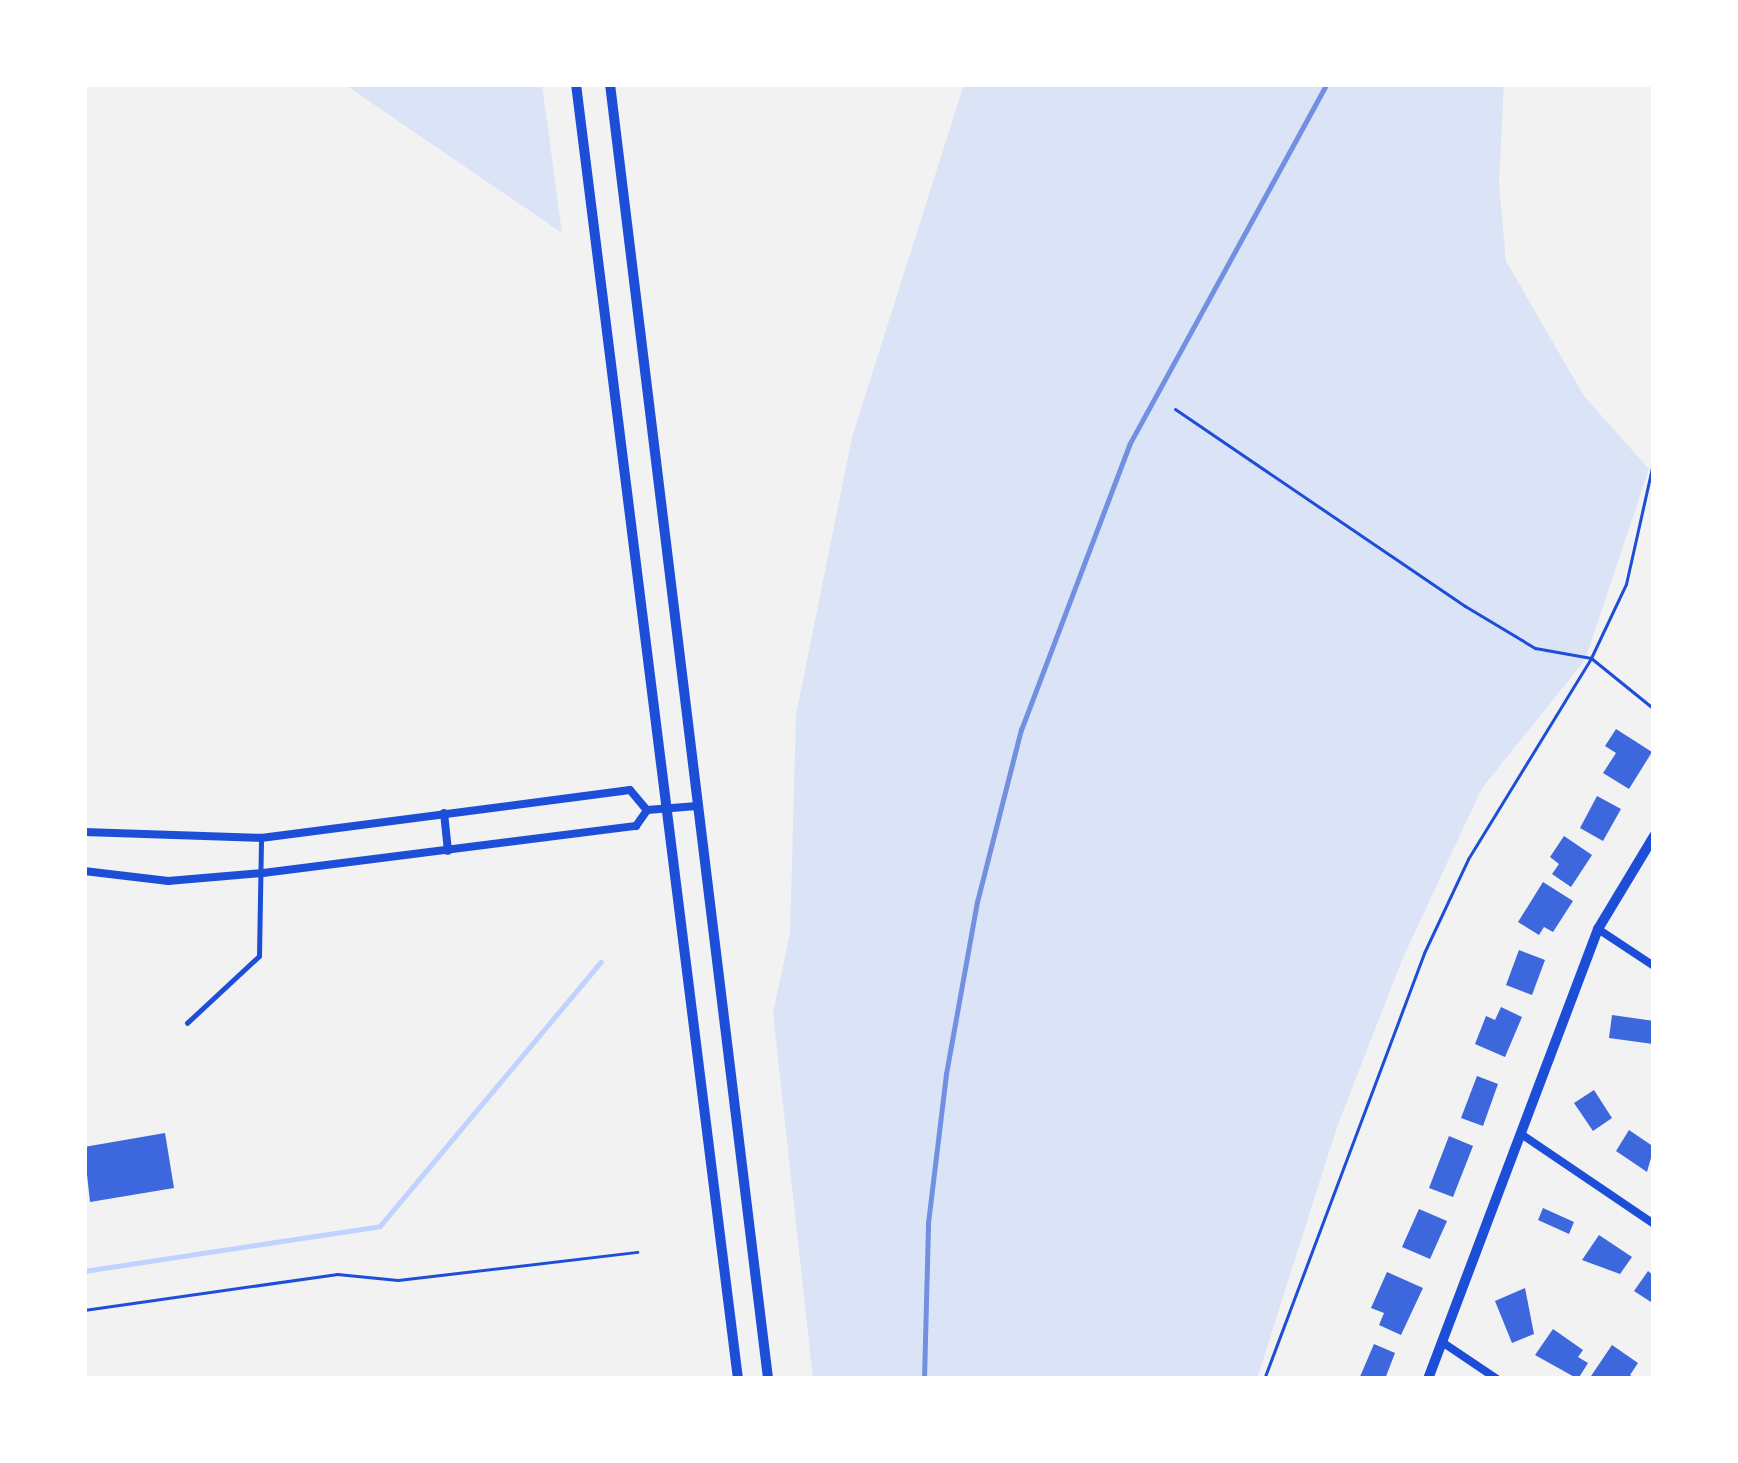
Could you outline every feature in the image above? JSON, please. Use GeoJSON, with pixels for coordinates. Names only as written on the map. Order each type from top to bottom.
{"type":"FeatureCollection","features":[{"type":"Feature","properties":{"kind":"street"},"geometry":{"type":"LineString","coordinates":[[576,84],[738,1379]]}},
{"type":"Feature","properties":{"kind":"street"},"geometry":{"type":"LineString","coordinates":[[610,84],[769,1379]]}},
{"type":"Feature","properties":{"kind":"street"},"geometry":{"type":"LineString","coordinates":[[84,832],[260,838],[630,790],[647,810]]}},
{"type":"Feature","properties":{"kind":"street"},"geometry":{"type":"LineString","coordinates":[[647,810],[697,806]]}},
{"type":"Feature","properties":{"kind":"street"},"geometry":{"type":"LineString","coordinates":[[84,871],[168,881],[262,873],[636,826],[647,810]]}},
{"type":"Feature","properties":{"kind":"street"},"geometry":{"type":"LineString","coordinates":[[443,813],[448,851]]}},
{"type":"Feature","properties":{"kind":"street"},"geometry":{"type":"LineString","coordinates":[[1428,1379],[1598,929],[1654,836]]}},
{"type":"Feature","properties":{"kind":"street"},"geometry":{"type":"LineString","coordinates":[[1598,929],[1654,967]]}},
{"type":"Feature","properties":{"kind":"street"},"geometry":{"type":"LineString","coordinates":[[1518,1132],[1654,1224]]}},
{"type":"Feature","properties":{"kind":"street"},"geometry":{"type":"LineString","coordinates":[[1442,1342],[1497,1379]]}},
{"type":"Feature","properties":{"kind":"lane"},"geometry":{"type":"LineString","coordinates":[[187,1023],[259,956],[260,838]]}},
{"type":"Feature","properties":{"kind":"path"},"geometry":{"type":"LineString","coordinates":[[1175,410],[1465,606],[1535,648],[1591,658],[1654,709]]}},
{"type":"Feature","properties":{"kind":"path"},"geometry":{"type":"LineString","coordinates":[[1264,1379],[1424,953],[1524,757],[1591,658],[1626,584],[1654,459]]}},
{"type":"Feature","properties":{"kind":"path"},"geometry":{"type":"LineString","coordinates":[[84,1310],[337,1274],[398,1280],[637,1252]]}},
{"type":"Feature","properties":{"kind":"shaded area"},"geometry":{"type":"Polygon","coordinates":[[[344,84],[542,84],[562,233],[344,84]]]}},
{"type":"Feature","properties":{"kind":"shaded area"},"geometry":{"type":"Polygon","coordinates":[[[964,84],[1504,84],[1499,182],[1506,261],[1584,396],[1649,469],[1585,660],[1482,788],[1402,960],[1337,1127],[1257,1379],[813,1379],[773,1013],[790,933],[796,715],[852,437],[964,84]]]}},
{"type":"Feature","properties":{"kind":"building"},"geometry":{"type":"Polygon","coordinates":[[[1616,729],[1652,752],[1629,789],[1603,773],[1616,753],[1605,746],[1616,729]]]}},
{"type":"Feature","properties":{"kind":"building"},"geometry":{"type":"Polygon","coordinates":[[[1597,796],[1621,809],[1603,841],[1580,828],[1597,796]]]}},
{"type":"Feature","properties":{"kind":"building"},"geometry":{"type":"Polygon","coordinates":[[[1564,836],[1592,855],[1571,887],[1552,874],[1559,864],[1550,857],[1564,836]]]}},
{"type":"Feature","properties":{"kind":"building"},"geometry":{"type":"Polygon","coordinates":[[[1543,882],[1573,901],[1553,932],[1544,927],[1539,935],[1518,922],[1543,882]]]}},
{"type":"Feature","properties":{"kind":"building"},"geometry":{"type":"Polygon","coordinates":[[[1519,950],[1545,960],[1532,995],[1506,985],[1519,950]]]}},
{"type":"Feature","properties":{"kind":"building"},"geometry":{"type":"Polygon","coordinates":[[[1501,1007],[1522,1017],[1505,1057],[1475,1044],[1486,1016],[1495,1020],[1501,1007]]]}},
{"type":"Feature","properties":{"kind":"building"},"geometry":{"type":"Polygon","coordinates":[[[1612,1015],[1654,1021],[1653,1044],[1609,1038],[1612,1015]]]}},
{"type":"Feature","properties":{"kind":"building"},"geometry":{"type":"Polygon","coordinates":[[[1477,1076],[1498,1084],[1483,1126],[1461,1118],[1477,1076]]]}},
{"type":"Feature","properties":{"kind":"building"},"geometry":{"type":"Polygon","coordinates":[[[1594,1090],[1612,1118],[1593,1131],[1574,1103],[1594,1090]]]}},
{"type":"Feature","properties":{"kind":"building"},"geometry":{"type":"Polygon","coordinates":[[[1629,1130],[1654,1147],[1647,1172],[1616,1151],[1629,1130]]]}},
{"type":"Feature","properties":{"kind":"building"},"geometry":{"type":"Polygon","coordinates":[[[165,1133],[174,1188],[90,1202],[84,1147],[165,1133]]]}},
{"type":"Feature","properties":{"kind":"building"},"geometry":{"type":"Polygon","coordinates":[[[1449,1136],[1473,1146],[1453,1197],[1429,1188],[1449,1136]]]}},
{"type":"Feature","properties":{"kind":"building"},"geometry":{"type":"Polygon","coordinates":[[[1543,1208],[1574,1222],[1569,1234],[1538,1220],[1543,1208]]]}},
{"type":"Feature","properties":{"kind":"building"},"geometry":{"type":"Polygon","coordinates":[[[1419,1209],[1447,1221],[1430,1259],[1402,1247],[1419,1209]]]}},
{"type":"Feature","properties":{"kind":"building"},"geometry":{"type":"Polygon","coordinates":[[[1599,1235],[1632,1257],[1620,1274],[1582,1260],[1599,1235]]]}},
{"type":"Feature","properties":{"kind":"building"},"geometry":{"type":"Polygon","coordinates":[[[1648,1271],[1654,1276],[1654,1304],[1634,1291],[1648,1271]]]}},
{"type":"Feature","properties":{"kind":"building"},"geometry":{"type":"Polygon","coordinates":[[[1387,1272],[1423,1288],[1401,1335],[1379,1325],[1384,1313],[1371,1308],[1387,1272]]]}},
{"type":"Feature","properties":{"kind":"building"},"geometry":{"type":"Polygon","coordinates":[[[1525,1288],[1534,1334],[1512,1343],[1495,1301],[1525,1288]]]}},
{"type":"Feature","properties":{"kind":"building"},"geometry":{"type":"Polygon","coordinates":[[[1553,1329],[1583,1350],[1578,1357],[1588,1363],[1578,1379],[1535,1355],[1553,1329]]]}},
{"type":"Feature","properties":{"kind":"building"},"geometry":{"type":"Polygon","coordinates":[[[1374,1344],[1395,1353],[1385,1379],[1359,1379],[1374,1344]]]}},
{"type":"Feature","properties":{"kind":"building"},"geometry":{"type":"Polygon","coordinates":[[[1612,1345],[1638,1363],[1630,1375],[1636,1379],[1589,1379],[1612,1345]]]}},
{"type":"Feature","properties":{"kind":"waterway"},"geometry":{"type":"LineString","coordinates":[[84,1271],[380,1226],[601,962]]}},
{"type":"Feature","properties":{"kind":"railway"},"geometry":{"type":"LineString","coordinates":[[924,1379],[928,1223],[946,1074],[977,902],[1021,730],[1129,445],[1327,84]]}}]}
